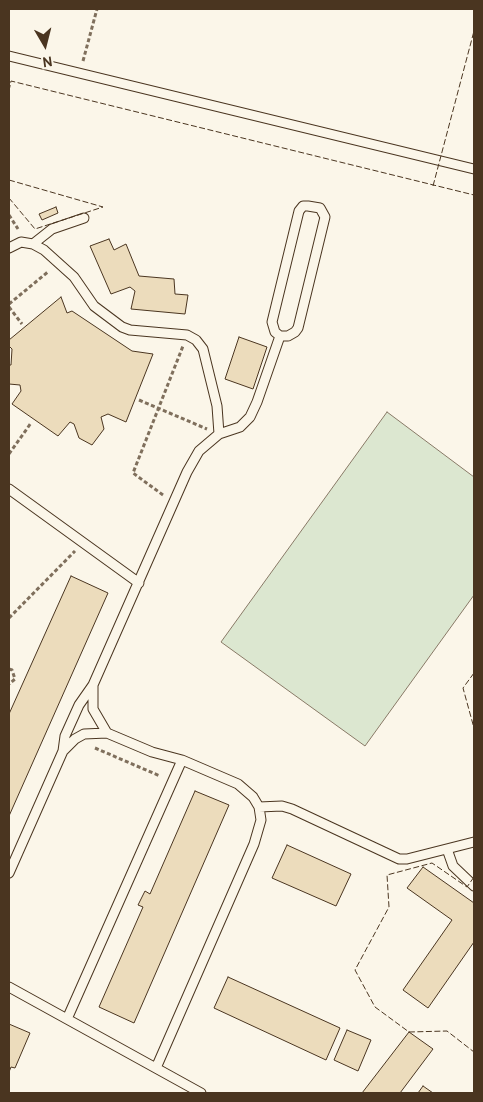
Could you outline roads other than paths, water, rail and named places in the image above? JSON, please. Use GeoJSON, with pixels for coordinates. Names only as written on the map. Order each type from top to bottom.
{"type":"FeatureCollection","features":[{"type":"Feature","properties":{"kind":"lane"},"geometry":{"type":"LineString","coordinates":[[9,56],[474,169]]}},
{"type":"Feature","properties":{"kind":"lane"},"geometry":{"type":"LineString","coordinates":[[303,206],[320,208],[325,217],[298,328],[288,336],[280,336],[275,332],[272,322],[298,211],[303,206]]}},
{"type":"Feature","properties":{"kind":"lane"},"geometry":{"type":"LineString","coordinates":[[33,244],[52,229],[84,218]]}},
{"type":"Feature","properties":{"kind":"lane"},"geometry":{"type":"LineString","coordinates":[[9,248],[21,242],[33,244],[59,263],[74,277],[94,306],[122,327],[130,330],[187,336],[196,340],[203,349],[217,406],[219,434]]}},
{"type":"Feature","properties":{"kind":"lane"},"geometry":{"type":"LineString","coordinates":[[9,873],[63,752],[65,736],[79,704],[93,685],[174,502],[199,451],[219,434],[240,427],[250,417],[280,336]]}},
{"type":"Feature","properties":{"kind":"lane"},"geometry":{"type":"LineString","coordinates":[[9,489],[139,583]]}},
{"type":"Feature","properties":{"kind":"lane"},"geometry":{"type":"LineString","coordinates":[[93,685],[93,709],[107,733]]}},
{"type":"Feature","properties":{"kind":"lane"},"geometry":{"type":"LineString","coordinates":[[63,752],[75,739],[94,732],[107,733],[152,752],[182,760],[238,784],[253,797],[259,807],[261,820],[254,844],[156,1068]]}},
{"type":"Feature","properties":{"kind":"lane"},"geometry":{"type":"LineString","coordinates":[[67,1019],[182,760]]}},
{"type":"Feature","properties":{"kind":"lane"},"geometry":{"type":"LineString","coordinates":[[259,807],[282,806],[292,809],[398,859],[474,842]]}},
{"type":"Feature","properties":{"kind":"lane"},"geometry":{"type":"LineString","coordinates":[[447,849],[453,866],[474,886]]}},
{"type":"Feature","properties":{"kind":"lane"},"geometry":{"type":"LineString","coordinates":[[9,987],[201,1093]]}}]}
